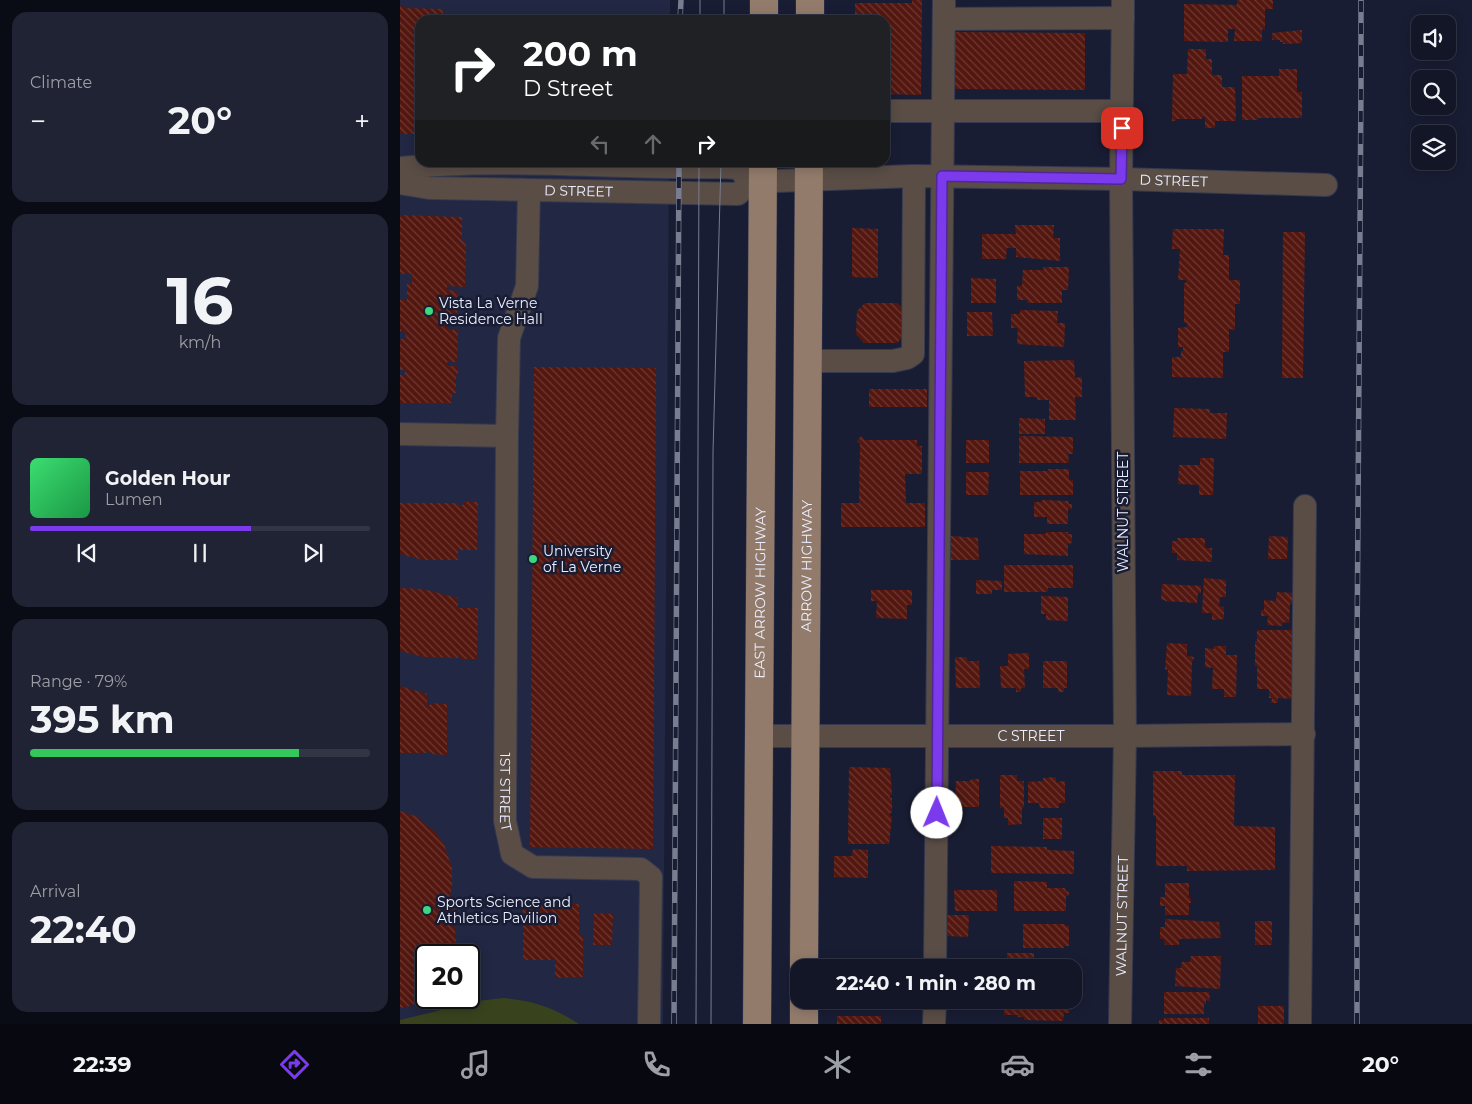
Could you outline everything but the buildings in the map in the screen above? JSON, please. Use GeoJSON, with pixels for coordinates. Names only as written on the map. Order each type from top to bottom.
{"type":"FeatureCollection","features":[{"type":"Feature","properties":{"kind":"main road"},"geometry":{"type":"LineString","coordinates":[[764,0],[764,15]]}},
{"type":"Feature","properties":{"kind":"main road"},"geometry":{"type":"LineString","coordinates":[[810,0],[810,15]]}},
{"type":"Feature","properties":{"kind":"main road","name":"ARROW HIGHWAY"},"geometry":{"type":"LineString","coordinates":[[804,959],[809,172]]}},
{"type":"Feature","properties":{"kind":"main road","name":"EAST ARROW HIGHWAY"},"geometry":{"type":"LineString","coordinates":[[757,1024],[760,736],[759,175]]}},
{"type":"Feature","properties":{"kind":"main road"},"geometry":{"type":"LineString","coordinates":[[804,1009],[804,1024]]}},
{"type":"Feature","properties":{"kind":"street"},"geometry":{"type":"LineString","coordinates":[[935,959],[944,10],[1123,9]]}},
{"type":"Feature","properties":{"kind":"street","name":"WALNUT STREET"},"geometry":{"type":"LineString","coordinates":[[1120,1024],[1125,736],[1121,179],[1123,9]]}},
{"type":"Feature","properties":{"kind":"street"},"geometry":{"type":"LineString","coordinates":[[890,111],[1122,111]]}},
{"type":"Feature","properties":{"kind":"street","name":"D STREET"},"geometry":{"type":"LineString","coordinates":[[400,168],[415,166]]}},
{"type":"Feature","properties":{"kind":"street","name":"D STREET"},"geometry":{"type":"LineString","coordinates":[[720,167],[738,168],[759,175],[809,172],[914,176],[1326,184]]}},
{"type":"Feature","properties":{"kind":"street","name":"D STREET"},"geometry":{"type":"LineString","coordinates":[[400,183],[429,188],[738,194],[759,175]]}},
{"type":"Feature","properties":{"kind":"street"},"geometry":{"type":"LineString","coordinates":[[807,361],[893,361],[907,358],[912,354],[914,176]]}},
{"type":"Feature","properties":{"kind":"street"},"geometry":{"type":"LineString","coordinates":[[400,434],[507,436],[509,338],[527,286],[529,190]]}},
{"type":"Feature","properties":{"kind":"street","name":"1ST STREET"},"geometry":{"type":"LineString","coordinates":[[507,436],[505,821],[512,854],[533,867],[641,869],[651,877],[649,1024]]}},
{"type":"Feature","properties":{"kind":"street"},"geometry":{"type":"LineString","coordinates":[[1300,1024],[1304,734],[1304,506]]}},
{"type":"Feature","properties":{"kind":"street","name":"C STREET"},"geometry":{"type":"LineString","coordinates":[[760,736],[1304,734]]}},
{"type":"Feature","properties":{"kind":"street"},"geometry":{"type":"LineString","coordinates":[[934,1024],[935,1009]]}},
{"type":"Feature","properties":{"kind":"shaded area","name":"University of La Verne"},"geometry":{"type":"Polygon","coordinates":[[[400,0],[670,0],[670,15],[415,15],[415,167],[669,167],[663,1024],[400,1024],[400,0]]]}},
{"type":"Feature","properties":{"kind":"green space"},"geometry":{"type":"Polygon","coordinates":[[[503,998],[524,1001],[561,1013],[579,1024],[400,1024],[400,1020],[445,1009],[480,1009],[480,1001],[503,998]]]}},
{"type":"Feature","properties":{"kind":"tram line"},"geometry":{"type":"LineString","coordinates":[[700,0],[700,15]]}},
{"type":"Feature","properties":{"kind":"tram line"},"geometry":{"type":"LineString","coordinates":[[724,0],[724,15]]}},
{"type":"Feature","properties":{"kind":"tram line"},"geometry":{"type":"LineString","coordinates":[[696,1024],[699,167]]}},
{"type":"Feature","properties":{"kind":"tram line"},"geometry":{"type":"LineString","coordinates":[[711,1024],[713,452],[721,167]]}},
{"type":"Feature","properties":{"kind":"railway"},"geometry":{"type":"LineString","coordinates":[[680,15],[681,0]]}},
{"type":"Feature","properties":{"kind":"railway"},"geometry":{"type":"LineString","coordinates":[[1357,1024],[1361,0]]}},
{"type":"Feature","properties":{"kind":"railway"},"geometry":{"type":"LineString","coordinates":[[674,1024],[679,167]]}},
{"type":"Feature","properties":{"kind":"place","name":"Vista La Verne Residence Hall"},"geometry":{"type":"Point","coordinates":[429,311]}},
{"type":"Feature","properties":{"kind":"place","name":"University of La Verne"},"geometry":{"type":"Point","coordinates":[533,559]}},
{"type":"Feature","properties":{"kind":"place","name":"Sports Science and Athletics Pavilion"},"geometry":{"type":"Point","coordinates":[427,910]}},
{"type":"Feature","properties":{"kind":"route"},"geometry":{"type":"LineString","coordinates":[[937,813],[942,176],[1121,179],[1122,128]]}}]}
